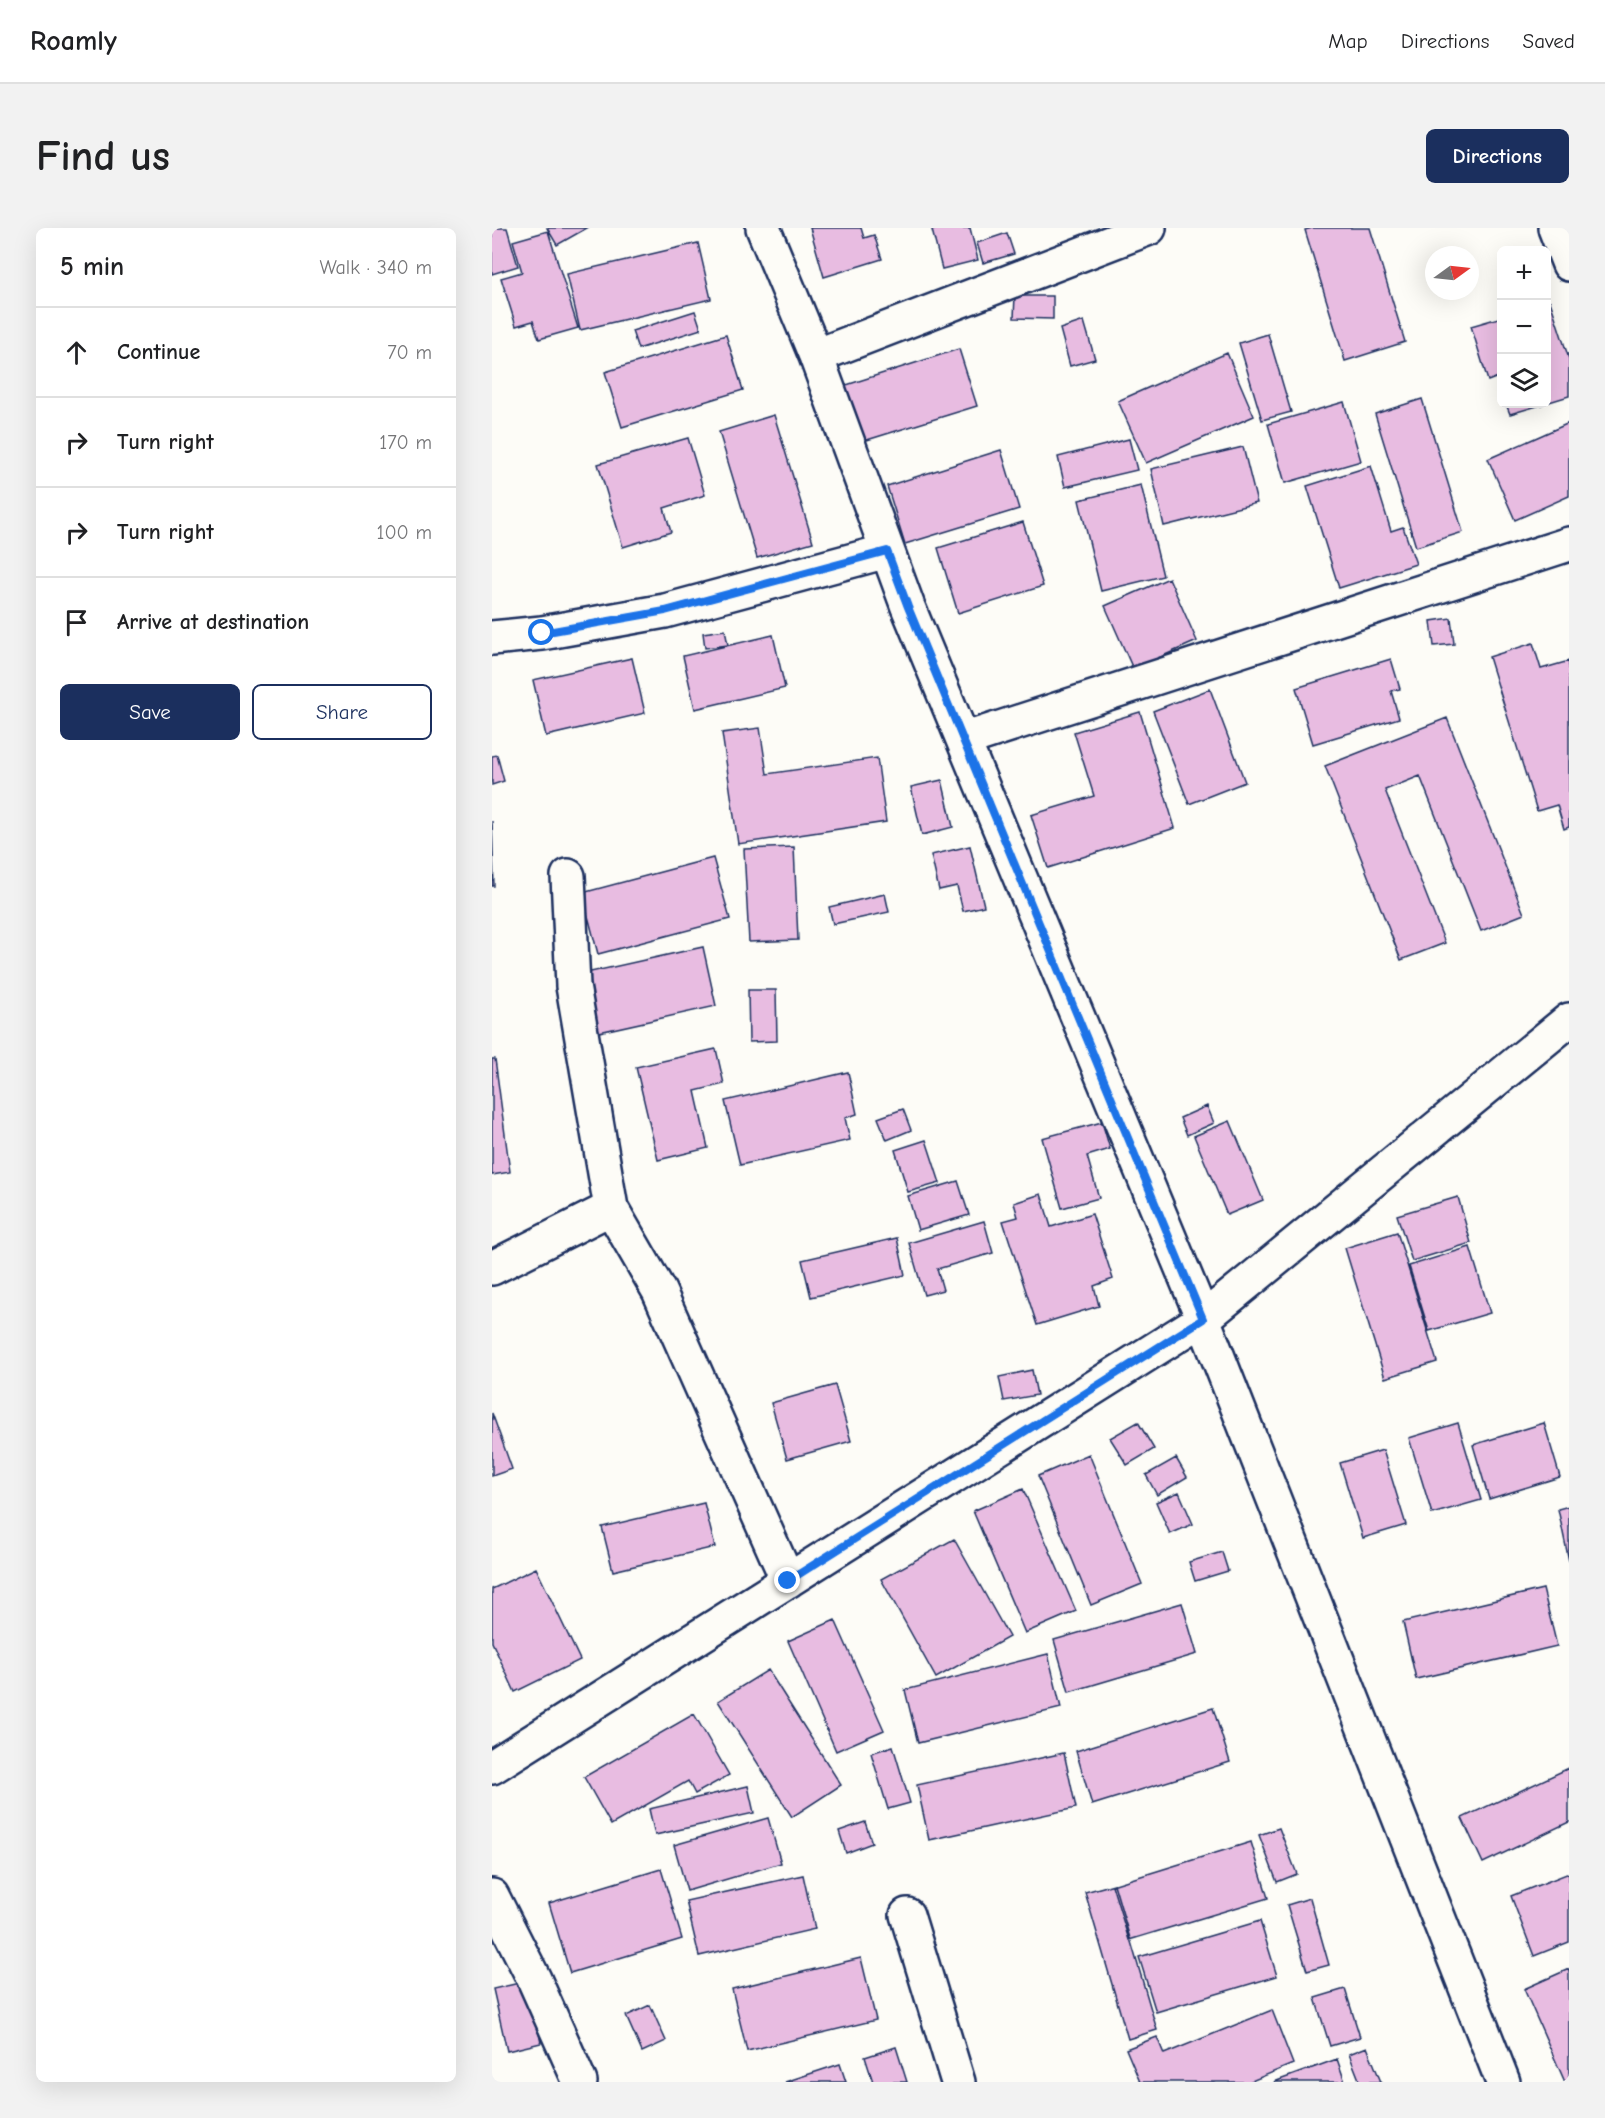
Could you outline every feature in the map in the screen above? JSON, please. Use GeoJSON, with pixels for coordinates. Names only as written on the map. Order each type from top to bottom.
{"type":"FeatureCollection","features":[{"type":"Feature","properties":{"kind":"street"},"geometry":{"type":"LineString","coordinates":[[763,228],[816,356],[887,551],[1203,1319],[1503,2082]]}},
{"type":"Feature","properties":{"kind":"street"},"geometry":{"type":"LineString","coordinates":[[816,356],[1149,228]]}},
{"type":"Feature","properties":{"kind":"street"},"geometry":{"type":"LineString","coordinates":[[963,740],[1569,544]]}},
{"type":"Feature","properties":{"kind":"street"},"geometry":{"type":"LineString","coordinates":[[492,638],[542,633],[665,611],[887,551]]}},
{"type":"Feature","properties":{"kind":"street"},"geometry":{"type":"LineString","coordinates":[[568,876],[573,986],[611,1208],[659,1291],[788,1581]]}},
{"type":"Feature","properties":{"kind":"street"},"geometry":{"type":"LineString","coordinates":[[492,1767],[1203,1319],[1569,1020]]}},
{"type":"Feature","properties":{"kind":"street"},"geometry":{"type":"LineString","coordinates":[[492,1268],[611,1208]]}},
{"type":"Feature","properties":{"kind":"street"},"geometry":{"type":"LineString","coordinates":[[492,1896],[534,1979],[580,2082]]}},
{"type":"Feature","properties":{"kind":"street"},"geometry":{"type":"LineString","coordinates":[[907,1915],[958,2082]]}},
{"type":"Feature","properties":{"kind":"building"},"geometry":{"type":"Polygon","coordinates":[[[492,228],[507,228],[518,266],[492,274],[492,228]]]}},
{"type":"Feature","properties":{"kind":"building"},"geometry":{"type":"Polygon","coordinates":[[[547,228],[587,228],[557,245],[547,228]]]}},
{"type":"Feature","properties":{"kind":"building"},"geometry":{"type":"Polygon","coordinates":[[[810,228],[861,228],[864,238],[874,235],[882,259],[824,277],[810,228]]]}},
{"type":"Feature","properties":{"kind":"building"},"geometry":{"type":"Polygon","coordinates":[[[970,228],[978,260],[942,269],[932,230],[970,228]]]}},
{"type":"Feature","properties":{"kind":"building"},"geometry":{"type":"Polygon","coordinates":[[[1370,228],[1405,342],[1345,361],[1305,230],[1370,228]]]}},
{"type":"Feature","properties":{"kind":"building"},"geometry":{"type":"Polygon","coordinates":[[[548,231],[578,328],[539,339],[533,321],[516,326],[501,278],[522,272],[513,241],[548,231]]]}},
{"type":"Feature","properties":{"kind":"building"},"geometry":{"type":"Polygon","coordinates":[[[1007,233],[1014,254],[983,263],[977,243],[1007,233]]]}},
{"type":"Feature","properties":{"kind":"building"},"geometry":{"type":"Polygon","coordinates":[[[698,243],[711,299],[580,330],[567,274],[698,243]]]}},
{"type":"Feature","properties":{"kind":"building"},"geometry":{"type":"Polygon","coordinates":[[[1015,296],[1053,296],[1053,319],[1014,318],[1015,296]]]}},
{"type":"Feature","properties":{"kind":"building"},"geometry":{"type":"Polygon","coordinates":[[[1551,304],[1569,359],[1569,396],[1551,401],[1551,304]]]}},
{"type":"Feature","properties":{"kind":"building"},"geometry":{"type":"Polygon","coordinates":[[[695,311],[701,329],[638,349],[632,331],[695,311]]]}},
{"type":"Feature","properties":{"kind":"building"},"geometry":{"type":"Polygon","coordinates":[[[1497,318],[1497,377],[1488,381],[1471,326],[1497,318]]]}},
{"type":"Feature","properties":{"kind":"building"},"geometry":{"type":"Polygon","coordinates":[[[1084,321],[1095,359],[1070,366],[1060,329],[1084,321]]]}},
{"type":"Feature","properties":{"kind":"building"},"geometry":{"type":"Polygon","coordinates":[[[1268,334],[1291,412],[1262,420],[1239,343],[1268,334]]]}},
{"type":"Feature","properties":{"kind":"building"},"geometry":{"type":"Polygon","coordinates":[[[726,335],[743,390],[622,427],[605,372],[726,335]]]}},
{"type":"Feature","properties":{"kind":"building"},"geometry":{"type":"Polygon","coordinates":[[[959,349],[977,406],[854,444],[837,388],[959,349]]]}},
{"type":"Feature","properties":{"kind":"building"},"geometry":{"type":"Polygon","coordinates":[[[1227,353],[1254,416],[1146,463],[1118,401],[1227,353]]]}},
{"type":"Feature","properties":{"kind":"building"},"geometry":{"type":"Polygon","coordinates":[[[1422,399],[1463,532],[1416,547],[1375,414],[1422,399]]]}},
{"type":"Feature","properties":{"kind":"building"},"geometry":{"type":"Polygon","coordinates":[[[1344,402],[1361,461],[1285,483],[1268,424],[1344,402]]]}},
{"type":"Feature","properties":{"kind":"building"},"geometry":{"type":"Polygon","coordinates":[[[1508,408],[1530,408],[1510,414],[1508,408]]]}},
{"type":"Feature","properties":{"kind":"building"},"geometry":{"type":"Polygon","coordinates":[[[774,415],[813,542],[757,558],[719,432],[774,415]]]}},
{"type":"Feature","properties":{"kind":"building"},"geometry":{"type":"Polygon","coordinates":[[[1569,423],[1569,496],[1515,520],[1488,459],[1569,423]]]}},
{"type":"Feature","properties":{"kind":"building"},"geometry":{"type":"Polygon","coordinates":[[[688,438],[705,495],[664,508],[671,532],[623,547],[598,464],[688,438]]]}},
{"type":"Feature","properties":{"kind":"building"},"geometry":{"type":"Polygon","coordinates":[[[1129,439],[1137,470],[1065,487],[1058,457],[1129,439]]]}},
{"type":"Feature","properties":{"kind":"building"},"geometry":{"type":"Polygon","coordinates":[[[1243,447],[1257,503],[1164,526],[1151,469],[1243,447]]]}},
{"type":"Feature","properties":{"kind":"building"},"geometry":{"type":"Polygon","coordinates":[[[1001,450],[1019,509],[905,544],[887,486],[1001,450]]]}},
{"type":"Feature","properties":{"kind":"building"},"geometry":{"type":"Polygon","coordinates":[[[1371,466],[1391,531],[1403,527],[1416,564],[1339,588],[1307,486],[1371,466]]]}},
{"type":"Feature","properties":{"kind":"building"},"geometry":{"type":"Polygon","coordinates":[[[1141,485],[1163,576],[1101,591],[1079,500],[1141,485]]]}},
{"type":"Feature","properties":{"kind":"building"},"geometry":{"type":"Polygon","coordinates":[[[1023,522],[1043,586],[958,613],[938,548],[1023,522]]]}},
{"type":"Feature","properties":{"kind":"building"},"geometry":{"type":"Polygon","coordinates":[[[1169,578],[1197,641],[1133,669],[1105,606],[1169,578]]]}},
{"type":"Feature","properties":{"kind":"building"},"geometry":{"type":"Polygon","coordinates":[[[1451,618],[1454,644],[1434,646],[1431,621],[1451,618]]]}},
{"type":"Feature","properties":{"kind":"building"},"geometry":{"type":"Polygon","coordinates":[[[725,630],[728,645],[705,648],[703,633],[725,630]]]}},
{"type":"Feature","properties":{"kind":"building"},"geometry":{"type":"Polygon","coordinates":[[[773,635],[785,688],[695,709],[683,656],[773,635]]]}},
{"type":"Feature","properties":{"kind":"building"},"geometry":{"type":"Polygon","coordinates":[[[1533,643],[1541,669],[1569,661],[1569,827],[1564,829],[1557,805],[1537,811],[1489,657],[1533,643]]]}},
{"type":"Feature","properties":{"kind":"building"},"geometry":{"type":"Polygon","coordinates":[[[632,658],[645,713],[546,736],[533,680],[632,658]]]}},
{"type":"Feature","properties":{"kind":"building"},"geometry":{"type":"Polygon","coordinates":[[[1391,659],[1400,689],[1391,691],[1399,718],[1313,744],[1296,688],[1391,659]]]}},
{"type":"Feature","properties":{"kind":"building"},"geometry":{"type":"Polygon","coordinates":[[[1210,689],[1245,782],[1189,804],[1153,711],[1210,689]]]}},
{"type":"Feature","properties":{"kind":"building"},"geometry":{"type":"Polygon","coordinates":[[[1140,712],[1175,828],[1048,868],[1031,815],[1094,796],[1074,732],[1140,712]]]}},
{"type":"Feature","properties":{"kind":"building"},"geometry":{"type":"Polygon","coordinates":[[[1447,718],[1524,914],[1481,931],[1420,776],[1385,790],[1445,943],[1401,960],[1325,766],[1447,718]]]}},
{"type":"Feature","properties":{"kind":"building"},"geometry":{"type":"Polygon","coordinates":[[[760,728],[767,774],[877,758],[886,822],[738,844],[722,733],[760,728]]]}},
{"type":"Feature","properties":{"kind":"building"},"geometry":{"type":"Polygon","coordinates":[[[497,755],[504,781],[492,785],[492,756],[497,755]]]}},
{"type":"Feature","properties":{"kind":"building"},"geometry":{"type":"Polygon","coordinates":[[[942,780],[953,827],[922,835],[911,787],[942,780]]]}},
{"type":"Feature","properties":{"kind":"building"},"geometry":{"type":"Polygon","coordinates":[[[492,821],[494,886],[492,886],[492,821]]]}},
{"type":"Feature","properties":{"kind":"building"},"geometry":{"type":"Polygon","coordinates":[[[970,846],[984,906],[963,911],[957,886],[939,890],[931,855],[970,846]]]}},
{"type":"Feature","properties":{"kind":"building"},"geometry":{"type":"Polygon","coordinates":[[[794,847],[798,940],[749,942],[744,849],[794,847]]]}},
{"type":"Feature","properties":{"kind":"building"},"geometry":{"type":"Polygon","coordinates":[[[713,858],[730,919],[598,954],[582,893],[713,858]]]}},
{"type":"Feature","properties":{"kind":"building"},"geometry":{"type":"Polygon","coordinates":[[[885,894],[889,912],[833,924],[829,907],[885,894]]]}},
{"type":"Feature","properties":{"kind":"building"},"geometry":{"type":"Polygon","coordinates":[[[703,947],[716,1006],[599,1032],[586,973],[703,947]]]}},
{"type":"Feature","properties":{"kind":"building"},"geometry":{"type":"Polygon","coordinates":[[[748,990],[776,990],[777,1041],[749,1042],[748,990]]]}},
{"type":"Feature","properties":{"kind":"building"},"geometry":{"type":"Polygon","coordinates":[[[716,1049],[724,1084],[695,1091],[708,1148],[658,1160],[636,1067],[716,1049]]]}},
{"type":"Feature","properties":{"kind":"building"},"geometry":{"type":"Polygon","coordinates":[[[492,1059],[495,1059],[510,1172],[492,1175],[492,1059]]]}},
{"type":"Feature","properties":{"kind":"building"},"geometry":{"type":"Polygon","coordinates":[[[848,1072],[857,1114],[845,1118],[850,1140],[740,1165],[725,1101],[848,1072]]]}},
{"type":"Feature","properties":{"kind":"building"},"geometry":{"type":"Polygon","coordinates":[[[1207,1106],[1214,1123],[1187,1135],[1180,1118],[1207,1106]]]}},
{"type":"Feature","properties":{"kind":"building"},"geometry":{"type":"Polygon","coordinates":[[[903,1109],[911,1130],[887,1140],[878,1118],[903,1109]]]}},
{"type":"Feature","properties":{"kind":"building"},"geometry":{"type":"Polygon","coordinates":[[[1230,1121],[1263,1200],[1227,1215],[1194,1136],[1230,1121]]]}},
{"type":"Feature","properties":{"kind":"building"},"geometry":{"type":"Polygon","coordinates":[[[1102,1122],[1110,1149],[1087,1156],[1099,1198],[1062,1208],[1042,1138],[1102,1122]]]}},
{"type":"Feature","properties":{"kind":"building"},"geometry":{"type":"Polygon","coordinates":[[[926,1140],[940,1183],[908,1192],[895,1150],[926,1140]]]}},
{"type":"Feature","properties":{"kind":"building"},"geometry":{"type":"Polygon","coordinates":[[[958,1181],[969,1215],[918,1230],[908,1196],[958,1181]]]}},
{"type":"Feature","properties":{"kind":"building"},"geometry":{"type":"Polygon","coordinates":[[[1041,1194],[1051,1227],[1092,1214],[1113,1279],[1094,1286],[1099,1306],[1037,1325],[1003,1221],[1018,1217],[1014,1203],[1041,1194]]]}},
{"type":"Feature","properties":{"kind":"building"},"geometry":{"type":"Polygon","coordinates":[[[1458,1197],[1471,1243],[1412,1261],[1397,1215],[1458,1197]]]}},
{"type":"Feature","properties":{"kind":"building"},"geometry":{"type":"Polygon","coordinates":[[[984,1221],[993,1253],[937,1269],[943,1290],[924,1295],[909,1243],[984,1221]]]}},
{"type":"Feature","properties":{"kind":"building"},"geometry":{"type":"Polygon","coordinates":[[[1397,1232],[1437,1362],[1385,1378],[1345,1248],[1397,1232]]]}},
{"type":"Feature","properties":{"kind":"building"},"geometry":{"type":"Polygon","coordinates":[[[897,1238],[905,1275],[811,1297],[802,1260],[897,1238]]]}},
{"type":"Feature","properties":{"kind":"building"},"geometry":{"type":"Polygon","coordinates":[[[1470,1247],[1490,1313],[1429,1331],[1409,1266],[1470,1247]]]}},
{"type":"Feature","properties":{"kind":"building"},"geometry":{"type":"Polygon","coordinates":[[[1032,1370],[1037,1395],[1004,1401],[999,1377],[1032,1370]]]}},
{"type":"Feature","properties":{"kind":"building"},"geometry":{"type":"Polygon","coordinates":[[[835,1385],[851,1441],[787,1459],[771,1403],[835,1385]]]}},
{"type":"Feature","properties":{"kind":"building"},"geometry":{"type":"Polygon","coordinates":[[[492,1413],[512,1469],[492,1476],[492,1413]]]}},
{"type":"Feature","properties":{"kind":"building"},"geometry":{"type":"Polygon","coordinates":[[[1138,1422],[1154,1449],[1127,1465],[1110,1438],[1138,1422]]]}},
{"type":"Feature","properties":{"kind":"building"},"geometry":{"type":"Polygon","coordinates":[[[1458,1423],[1481,1500],[1432,1514],[1409,1438],[1458,1423]]]}},
{"type":"Feature","properties":{"kind":"building"},"geometry":{"type":"Polygon","coordinates":[[[1544,1423],[1560,1477],[1489,1499],[1473,1445],[1544,1423]]]}},
{"type":"Feature","properties":{"kind":"building"},"geometry":{"type":"Polygon","coordinates":[[[1383,1450],[1406,1525],[1363,1538],[1340,1463],[1383,1450]]]}},
{"type":"Feature","properties":{"kind":"building"},"geometry":{"type":"Polygon","coordinates":[[[1089,1454],[1142,1584],[1091,1605],[1038,1476],[1089,1454]]]}},
{"type":"Feature","properties":{"kind":"building"},"geometry":{"type":"Polygon","coordinates":[[[1176,1458],[1187,1477],[1157,1495],[1146,1475],[1176,1458]]]}},
{"type":"Feature","properties":{"kind":"building"},"geometry":{"type":"Polygon","coordinates":[[[1023,1489],[1076,1611],[1025,1633],[973,1511],[1023,1489]]]}},
{"type":"Feature","properties":{"kind":"building"},"geometry":{"type":"Polygon","coordinates":[[[1179,1492],[1193,1524],[1170,1534],[1156,1502],[1179,1492]]]}},
{"type":"Feature","properties":{"kind":"building"},"geometry":{"type":"Polygon","coordinates":[[[704,1503],[715,1547],[613,1571],[602,1527],[704,1503]]]}},
{"type":"Feature","properties":{"kind":"building"},"geometry":{"type":"Polygon","coordinates":[[[1569,1506],[1569,1561],[1558,1509],[1569,1506]]]}},
{"type":"Feature","properties":{"kind":"building"},"geometry":{"type":"Polygon","coordinates":[[[954,1539],[1009,1637],[936,1678],[881,1579],[954,1539]]]}},
{"type":"Feature","properties":{"kind":"building"},"geometry":{"type":"Polygon","coordinates":[[[1222,1552],[1228,1571],[1195,1581],[1189,1562],[1222,1552]]]}},
{"type":"Feature","properties":{"kind":"building"},"geometry":{"type":"Polygon","coordinates":[[[536,1568],[580,1660],[515,1692],[492,1642],[492,1589],[536,1568]]]}},
{"type":"Feature","properties":{"kind":"building"},"geometry":{"type":"Polygon","coordinates":[[[1543,1589],[1557,1646],[1416,1679],[1403,1622],[1543,1589]]]}},
{"type":"Feature","properties":{"kind":"building"},"geometry":{"type":"Polygon","coordinates":[[[1182,1603],[1197,1654],[1069,1692],[1054,1640],[1182,1603]]]}},
{"type":"Feature","properties":{"kind":"building"},"geometry":{"type":"Polygon","coordinates":[[[835,1620],[884,1730],[836,1751],[788,1641],[835,1620]]]}},
{"type":"Feature","properties":{"kind":"building"},"geometry":{"type":"Polygon","coordinates":[[[1048,1654],[1061,1708],[918,1743],[905,1690],[1048,1654]]]}},
{"type":"Feature","properties":{"kind":"building"},"geometry":{"type":"Polygon","coordinates":[[[768,1670],[841,1785],[792,1817],[718,1701],[768,1670]]]}},
{"type":"Feature","properties":{"kind":"building"},"geometry":{"type":"Polygon","coordinates":[[[1213,1708],[1230,1762],[1092,1805],[1076,1751],[1213,1708]]]}},
{"type":"Feature","properties":{"kind":"building"},"geometry":{"type":"Polygon","coordinates":[[[694,1714],[729,1775],[695,1794],[688,1781],[611,1825],[584,1777],[694,1714]]]}},
{"type":"Feature","properties":{"kind":"building"},"geometry":{"type":"Polygon","coordinates":[[[893,1746],[910,1803],[888,1809],[871,1753],[893,1746]]]}},
{"type":"Feature","properties":{"kind":"building"},"geometry":{"type":"Polygon","coordinates":[[[1064,1753],[1076,1808],[929,1840],[917,1785],[1064,1753]]]}},
{"type":"Feature","properties":{"kind":"building"},"geometry":{"type":"Polygon","coordinates":[[[1569,1768],[1569,1822],[1483,1863],[1462,1818],[1569,1768]]]}},
{"type":"Feature","properties":{"kind":"building"},"geometry":{"type":"Polygon","coordinates":[[[748,1786],[754,1813],[655,1835],[649,1809],[748,1786]]]}},
{"type":"Feature","properties":{"kind":"building"},"geometry":{"type":"Polygon","coordinates":[[[768,1818],[781,1863],[687,1891],[674,1845],[768,1818]]]}},
{"type":"Feature","properties":{"kind":"building"},"geometry":{"type":"Polygon","coordinates":[[[865,1822],[872,1843],[846,1853],[839,1831],[865,1822]]]}},
{"type":"Feature","properties":{"kind":"building"},"geometry":{"type":"Polygon","coordinates":[[[1279,1828],[1297,1874],[1277,1882],[1259,1835],[1279,1828]]]}},
{"type":"Feature","properties":{"kind":"building"},"geometry":{"type":"Polygon","coordinates":[[[1251,1842],[1268,1898],[1129,1940],[1112,1885],[1251,1842]]]}},
{"type":"Feature","properties":{"kind":"building"},"geometry":{"type":"Polygon","coordinates":[[[661,1869],[682,1939],[570,1973],[549,1903],[661,1869]]]}},
{"type":"Feature","properties":{"kind":"building"},"geometry":{"type":"Polygon","coordinates":[[[1569,1873],[1569,1942],[1534,1956],[1511,1896],[1569,1873]]]}},
{"type":"Feature","properties":{"kind":"building"},"geometry":{"type":"Polygon","coordinates":[[[803,1875],[815,1929],[699,1956],[686,1901],[803,1875]]]}},
{"type":"Feature","properties":{"kind":"building"},"geometry":{"type":"Polygon","coordinates":[[[1114,1884],[1157,2030],[1128,2039],[1085,1892],[1114,1884]]]}},
{"type":"Feature","properties":{"kind":"building"},"geometry":{"type":"Polygon","coordinates":[[[1310,1898],[1329,1965],[1307,1971],[1287,1905],[1310,1898]]]}},
{"type":"Feature","properties":{"kind":"building"},"geometry":{"type":"Polygon","coordinates":[[[1260,1921],[1277,1976],[1156,2012],[1139,1957],[1260,1921]]]}},
{"type":"Feature","properties":{"kind":"building"},"geometry":{"type":"Polygon","coordinates":[[[861,1958],[876,2020],[747,2051],[732,1989],[861,1958]]]}},
{"type":"Feature","properties":{"kind":"building"},"geometry":{"type":"Polygon","coordinates":[[[1569,1969],[1569,2082],[1565,2082],[1524,1989],[1569,1969]]]}},
{"type":"Feature","properties":{"kind":"building"},"geometry":{"type":"Polygon","coordinates":[[[528,1981],[541,2043],[507,2051],[493,1989],[528,1981]]]}},
{"type":"Feature","properties":{"kind":"building"},"geometry":{"type":"Polygon","coordinates":[[[1345,1989],[1360,2037],[1330,2046],[1315,1998],[1345,1989]]]}},
{"type":"Feature","properties":{"kind":"building"},"geometry":{"type":"Polygon","coordinates":[[[650,2005],[666,2041],[642,2052],[626,2016],[650,2005]]]}},
{"type":"Feature","properties":{"kind":"building"},"geometry":{"type":"Polygon","coordinates":[[[1272,2010],[1293,2064],[1249,2082],[1140,2082],[1126,2049],[1157,2037],[1164,2054],[1272,2010]]]}},
{"type":"Feature","properties":{"kind":"building"},"geometry":{"type":"Polygon","coordinates":[[[896,2047],[907,2082],[873,2082],[865,2057],[896,2047]]]}},
{"type":"Feature","properties":{"kind":"building"},"geometry":{"type":"Polygon","coordinates":[[[1367,2047],[1381,2082],[1360,2082],[1349,2054],[1367,2047]]]}},
{"type":"Feature","properties":{"kind":"building"},"geometry":{"type":"Polygon","coordinates":[[[1337,2059],[1345,2082],[1274,2082],[1337,2059]]]}},
{"type":"Feature","properties":{"kind":"building"},"geometry":{"type":"Polygon","coordinates":[[[840,2064],[846,2082],[785,2082],[840,2064]]]}},
{"type":"Feature","properties":{"kind":"route"},"geometry":{"type":"LineString","coordinates":[[542,633],[665,611],[887,551],[908,607],[1203,1319],[788,1581]]}}]}
